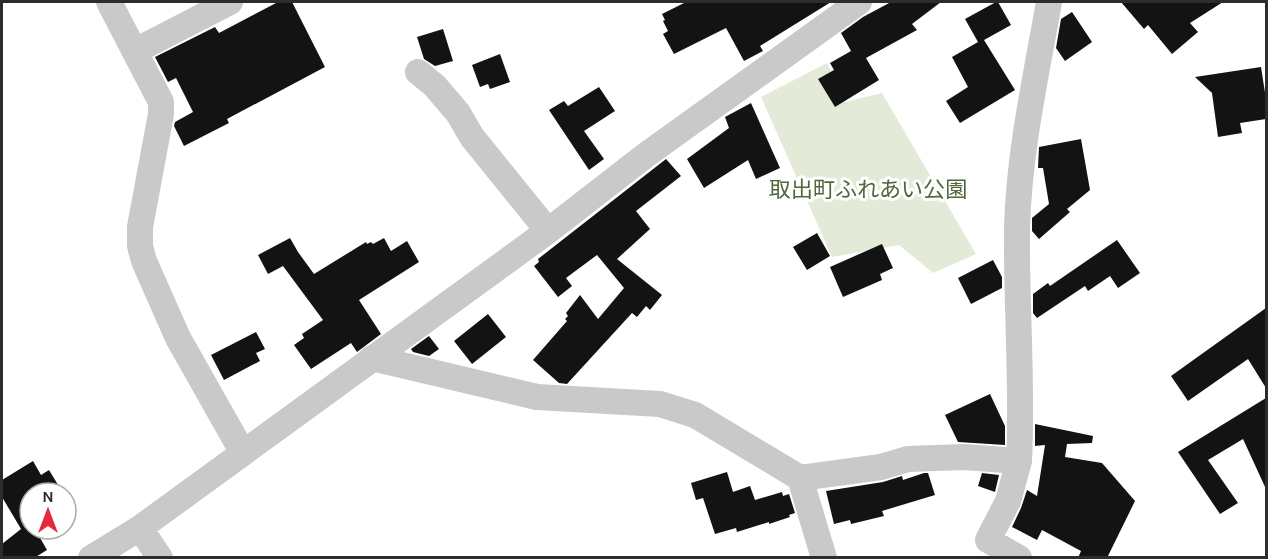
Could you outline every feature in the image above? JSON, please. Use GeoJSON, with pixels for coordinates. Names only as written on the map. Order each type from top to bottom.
{"type":"FeatureCollection","features":[{"type":"Feature","properties":{"kind":"street"},"geometry":{"type":"LineString","coordinates":[[109,2],[161,102],[161,114],[140,227],[140,246],[144,261],[178,338],[243,453]]}},
{"type":"Feature","properties":{"kind":"street"},"geometry":{"type":"LineString","coordinates":[[135,51],[230,2]]}},
{"type":"Feature","properties":{"kind":"street"},"geometry":{"type":"LineString","coordinates":[[91,558],[140,528],[548,231],[646,155],[859,2]]}},
{"type":"Feature","properties":{"kind":"street"},"geometry":{"type":"LineString","coordinates":[[1019,558],[983,549],[1008,501],[1019,461],[1021,417],[1017,227],[1023,145],[1049,2]]}},
{"type":"Feature","properties":{"kind":"street"},"geometry":{"type":"LineString","coordinates":[[418,72],[435,86],[458,113],[472,137],[548,231]]}},
{"type":"Feature","properties":{"kind":"street"},"geometry":{"type":"LineString","coordinates":[[372,358],[537,397],[660,404],[695,415],[800,478],[881,467],[908,459],[964,457],[1019,461]]}},
{"type":"Feature","properties":{"kind":"street"},"geometry":{"type":"LineString","coordinates":[[800,478],[824,558]]}},
{"type":"Feature","properties":{"kind":"street"},"geometry":{"type":"LineString","coordinates":[[140,528],[160,558]]}},
{"type":"Feature","properties":{"kind":"green space","name":"取出町ふれあい公園"},"geometry":{"type":"Polygon","coordinates":[[[827,63],[845,102],[882,93],[976,254],[933,273],[899,245],[832,257],[761,97],[827,63]]]}},
{"type":"Feature","properties":{"kind":"building"},"geometry":{"type":"Polygon","coordinates":[[[278,2],[292,2],[325,67],[227,119],[229,123],[184,146],[174,126],[175,122],[193,112],[176,78],[168,82],[155,57],[215,27],[219,33],[278,2]]]}},
{"type":"Feature","properties":{"kind":"building"},"geometry":{"type":"Polygon","coordinates":[[[686,2],[831,2],[760,46],[763,51],[744,61],[726,28],[674,54],[663,34],[668,31],[662,14],[686,2]]]}},
{"type":"Feature","properties":{"kind":"building"},"geometry":{"type":"Polygon","coordinates":[[[891,2],[941,2],[912,24],[917,30],[866,58],[879,80],[835,107],[818,79],[834,70],[830,63],[851,51],[841,33],[863,17],[891,2]]]}},
{"type":"Feature","properties":{"kind":"building"},"geometry":{"type":"Polygon","coordinates":[[[996,2],[1011,25],[984,40],[1015,90],[960,123],[946,101],[968,87],[952,57],[978,42],[965,19],[996,2]]]}},
{"type":"Feature","properties":{"kind":"building"},"geometry":{"type":"Polygon","coordinates":[[[1121,2],[1223,2],[1190,23],[1198,32],[1172,54],[1148,25],[1144,29],[1121,2]]]}},
{"type":"Feature","properties":{"kind":"building"},"geometry":{"type":"Polygon","coordinates":[[[1072,12],[1092,42],[1065,61],[1056,48],[1061,19],[1072,12]]]}},
{"type":"Feature","properties":{"kind":"building"},"geometry":{"type":"Polygon","coordinates":[[[443,29],[453,61],[435,66],[424,59],[417,37],[443,29]]]}},
{"type":"Feature","properties":{"kind":"building"},"geometry":{"type":"Polygon","coordinates":[[[500,54],[510,82],[490,89],[488,84],[480,87],[472,65],[500,54]]]}},
{"type":"Feature","properties":{"kind":"building"},"geometry":{"type":"Polygon","coordinates":[[[1261,67],[1266,99],[1266,119],[1240,123],[1242,133],[1218,137],[1212,93],[1195,77],[1261,67]]]}},
{"type":"Feature","properties":{"kind":"building"},"geometry":{"type":"Polygon","coordinates":[[[599,87],[615,111],[584,131],[604,159],[589,170],[549,110],[564,101],[568,106],[599,87]]]}},
{"type":"Feature","properties":{"kind":"building"},"geometry":{"type":"Polygon","coordinates":[[[751,103],[780,168],[756,179],[748,160],[704,188],[687,159],[729,128],[725,117],[751,103]]]}},
{"type":"Feature","properties":{"kind":"building"},"geometry":{"type":"Polygon","coordinates":[[[1081,139],[1090,190],[1067,209],[1070,212],[1039,239],[1032,231],[1032,218],[1049,204],[1043,168],[1038,168],[1039,147],[1081,139]]]}},
{"type":"Feature","properties":{"kind":"building"},"geometry":{"type":"Polygon","coordinates":[[[666,159],[681,176],[636,211],[650,229],[617,259],[662,295],[650,310],[646,306],[637,317],[632,313],[567,384],[559,383],[533,360],[567,321],[566,313],[580,295],[598,319],[624,288],[597,255],[566,278],[572,286],[558,297],[534,266],[539,262],[538,259],[666,159]]]}},
{"type":"Feature","properties":{"kind":"building"},"geometry":{"type":"Polygon","coordinates":[[[817,233],[830,256],[807,270],[793,247],[817,233]]]}},
{"type":"Feature","properties":{"kind":"building"},"geometry":{"type":"Polygon","coordinates":[[[290,238],[314,274],[366,242],[373,244],[384,238],[391,251],[407,241],[419,262],[359,300],[381,334],[357,352],[351,343],[311,369],[294,345],[304,338],[302,334],[323,320],[283,266],[268,274],[258,255],[290,238]]]}},
{"type":"Feature","properties":{"kind":"building"},"geometry":{"type":"Polygon","coordinates":[[[1117,240],[1140,273],[1118,288],[1110,276],[1088,291],[1085,286],[1037,318],[1033,313],[1033,294],[1048,283],[1050,286],[1117,240]]]}},
{"type":"Feature","properties":{"kind":"building"},"geometry":{"type":"Polygon","coordinates":[[[882,244],[893,268],[880,274],[882,280],[843,297],[830,267],[882,244]]]}},
{"type":"Feature","properties":{"kind":"building"},"geometry":{"type":"Polygon","coordinates":[[[993,260],[1002,277],[1002,288],[971,304],[958,278],[993,260]]]}},
{"type":"Feature","properties":{"kind":"building"},"geometry":{"type":"Polygon","coordinates":[[[1266,308],[1266,388],[1248,359],[1188,401],[1171,376],[1266,308]]]}},
{"type":"Feature","properties":{"kind":"building"},"geometry":{"type":"Polygon","coordinates":[[[488,314],[506,337],[472,364],[454,341],[488,314]]]}},
{"type":"Feature","properties":{"kind":"building"},"geometry":{"type":"Polygon","coordinates":[[[256,332],[265,349],[256,353],[260,361],[224,380],[211,355],[256,332]]]}},
{"type":"Feature","properties":{"kind":"building"},"geometry":{"type":"Polygon","coordinates":[[[429,336],[439,349],[429,356],[413,352],[411,349],[429,336]]]}},
{"type":"Feature","properties":{"kind":"building"},"geometry":{"type":"Polygon","coordinates":[[[990,394],[1005,426],[1005,445],[958,442],[945,415],[990,394]]]}},
{"type":"Feature","properties":{"kind":"building"},"geometry":{"type":"Polygon","coordinates":[[[1266,398],[1266,489],[1243,439],[1208,460],[1238,503],[1220,514],[1178,452],[1266,398]]]}},
{"type":"Feature","properties":{"kind":"building"},"geometry":{"type":"Polygon","coordinates":[[[1035,424],[1093,436],[1092,443],[1067,444],[1065,457],[1102,463],[1135,501],[1107,558],[1078,558],[1081,551],[1042,530],[1037,540],[1012,527],[1027,490],[1037,496],[1045,445],[1035,446],[1035,424]]]}},
{"type":"Feature","properties":{"kind":"building"},"geometry":{"type":"Polygon","coordinates":[[[33,461],[41,475],[49,470],[56,481],[18,481],[18,524],[2,497],[2,480],[33,461]]]}},
{"type":"Feature","properties":{"kind":"building"},"geometry":{"type":"Polygon","coordinates":[[[727,472],[733,492],[750,486],[755,500],[782,492],[783,496],[789,494],[795,513],[769,524],[769,522],[737,532],[736,528],[715,534],[703,498],[696,500],[691,483],[727,472]]]}},
{"type":"Feature","properties":{"kind":"building"},"geometry":{"type":"Polygon","coordinates":[[[928,473],[935,495],[882,511],[884,516],[851,524],[850,520],[834,524],[826,491],[883,482],[902,476],[903,480],[928,473]]]}},
{"type":"Feature","properties":{"kind":"building"},"geometry":{"type":"Polygon","coordinates":[[[982,473],[999,475],[995,492],[978,486],[982,473]]]}},
{"type":"Feature","properties":{"kind":"building"},"geometry":{"type":"Polygon","coordinates":[[[18,531],[18,541],[42,541],[47,550],[34,558],[2,558],[2,544],[18,531]]]}}]}
